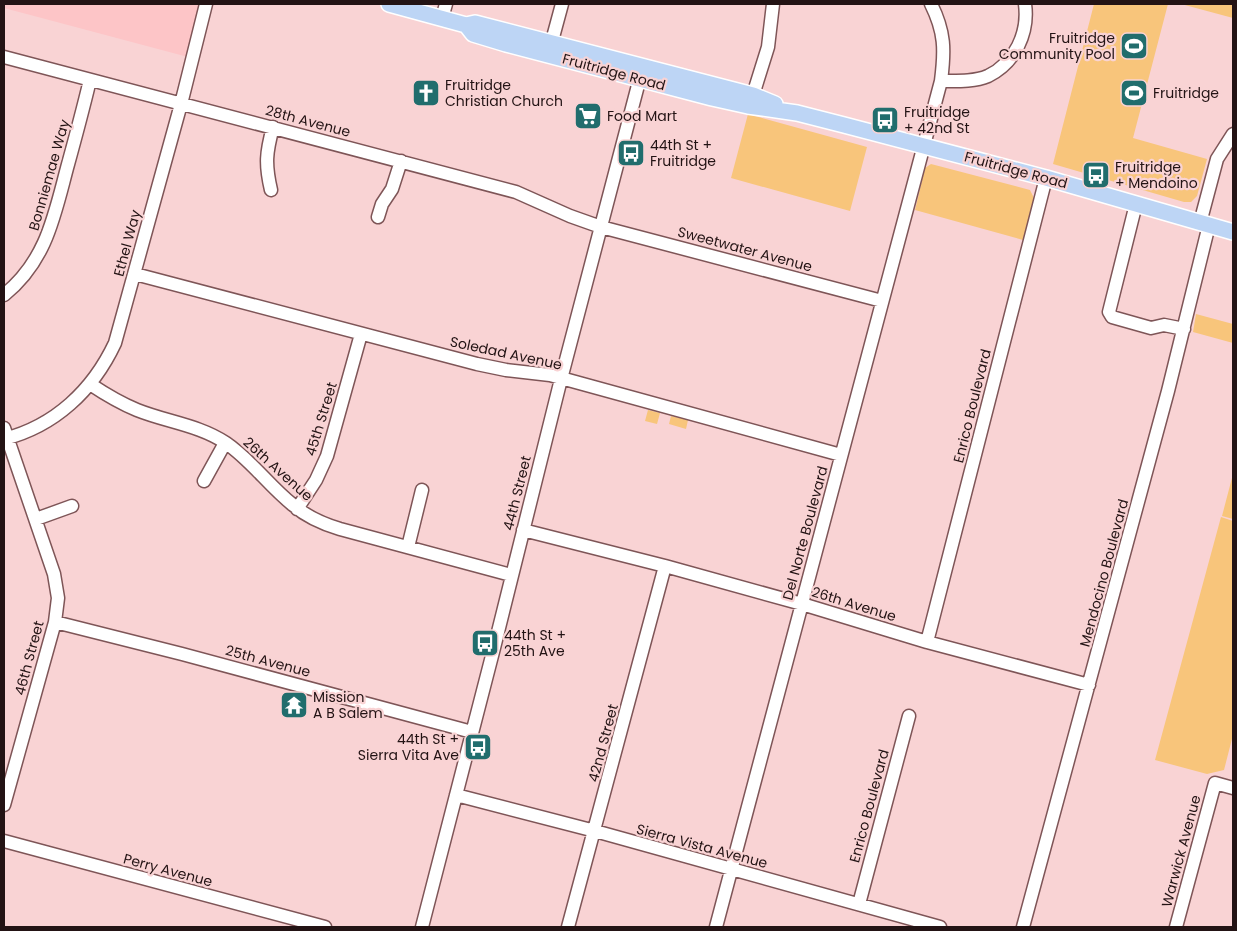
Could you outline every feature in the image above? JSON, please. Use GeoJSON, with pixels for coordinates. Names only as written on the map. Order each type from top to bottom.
{"type":"FeatureCollection","features":[{"type":"Feature","properties":{"kind":"main road","name":"Fruitridge Road"},"geometry":{"type":"LineString","coordinates":[[389,4],[444,11],[466,26],[473,34],[550,49],[641,73],[748,106],[797,113],[1046,178],[1233,232]]}},
{"type":"Feature","properties":{"kind":"main road","name":"Fruitridge Road"},"geometry":{"type":"LineString","coordinates":[[641,73],[753,95],[797,113]]}},
{"type":"Feature","properties":{"kind":"street","name":"Ethel Way"},"geometry":{"type":"LineString","coordinates":[[5,435],[42,424],[77,399],[100,370],[115,343],[181,104],[206,4]]}},
{"type":"Feature","properties":{"kind":"street"},"geometry":{"type":"LineString","coordinates":[[550,49],[562,4]]}},
{"type":"Feature","properties":{"kind":"street"},"geometry":{"type":"LineString","coordinates":[[753,95],[768,47],[773,4]]}},
{"type":"Feature","properties":{"kind":"street"},"geometry":{"type":"LineString","coordinates":[[923,146],[941,81],[944,48],[941,28],[931,4]]}},
{"type":"Feature","properties":{"kind":"street"},"geometry":{"type":"LineString","coordinates":[[941,81],[971,80],[987,76],[1010,60],[1024,33],[1025,4]]}},
{"type":"Feature","properties":{"kind":"street","name":"28th Avenue"},"geometry":{"type":"LineString","coordinates":[[4,56],[516,192],[570,216],[601,227]]}},
{"type":"Feature","properties":{"kind":"street","name":"44th Street"},"geometry":{"type":"LineString","coordinates":[[422,927],[641,73]]}},
{"type":"Feature","properties":{"kind":"street","name":"Bonniemae Way"},"geometry":{"type":"LineString","coordinates":[[4,295],[34,262],[50,230],[90,80]]}},
{"type":"Feature","properties":{"kind":"street"},"geometry":{"type":"LineString","coordinates":[[271,190],[266,160],[273,127]]}},
{"type":"Feature","properties":{"kind":"street","name":"Mendocino Boulevard"},"geometry":{"type":"LineString","coordinates":[[1023,927],[1166,401],[1184,329],[1217,159],[1233,134]]}},
{"type":"Feature","properties":{"kind":"street","name":"Del Norte Boulevard"},"geometry":{"type":"LineString","coordinates":[[716,927],[923,146]]}},
{"type":"Feature","properties":{"kind":"street"},"geometry":{"type":"LineString","coordinates":[[378,217],[382,204],[392,189],[401,161]]}},
{"type":"Feature","properties":{"kind":"street","name":"Enrico Boulevard"},"geometry":{"type":"LineString","coordinates":[[926,642],[1046,178]]}},
{"type":"Feature","properties":{"kind":"street"},"geometry":{"type":"LineString","coordinates":[[1136,204],[1109,312],[1112,317],[1150,328],[1164,325],[1184,329]]}},
{"type":"Feature","properties":{"kind":"street","name":"Sweetwater Avenue"},"geometry":{"type":"LineString","coordinates":[[601,227],[882,301]]}},
{"type":"Feature","properties":{"kind":"street","name":"Soledad Avenue"},"geometry":{"type":"LineString","coordinates":[[135,274],[491,368],[550,375],[561,380],[841,455]]}},
{"type":"Feature","properties":{"kind":"street","name":"45th Street"},"geometry":{"type":"LineString","coordinates":[[297,509],[316,480],[327,456],[361,334]]}},
{"type":"Feature","properties":{"kind":"street","name":"26th Avenue"},"geometry":{"type":"LineString","coordinates":[[90,384],[137,410],[197,428],[225,443],[240,454],[297,509],[328,525],[511,575]]}},
{"type":"Feature","properties":{"kind":"street","name":"46th Street"},"geometry":{"type":"LineString","coordinates":[[4,805],[55,622],[58,598],[54,574],[5,435]]}},
{"type":"Feature","properties":{"kind":"street"},"geometry":{"type":"LineString","coordinates":[[204,481],[225,443]]}},
{"type":"Feature","properties":{"kind":"street"},"geometry":{"type":"LineString","coordinates":[[408,547],[422,490]]}},
{"type":"Feature","properties":{"kind":"street"},"geometry":{"type":"LineString","coordinates":[[36,519],[72,506]]}},
{"type":"Feature","properties":{"kind":"street","name":"26th Avenue"},"geometry":{"type":"LineString","coordinates":[[523,530],[665,566],[802,604],[926,642],[1089,685]]}},
{"type":"Feature","properties":{"kind":"street","name":"42nd Street"},"geometry":{"type":"LineString","coordinates":[[568,927],[665,566]]}},
{"type":"Feature","properties":{"kind":"street","name":"25th Avenue"},"geometry":{"type":"LineString","coordinates":[[55,622],[472,732]]}},
{"type":"Feature","properties":{"kind":"street","name":"Enrico Boulevard"},"geometry":{"type":"LineString","coordinates":[[859,904],[909,716]]}},
{"type":"Feature","properties":{"kind":"street","name":"Warwick Avenue"},"geometry":{"type":"LineString","coordinates":[[1176,927],[1215,783],[1233,788]]}},
{"type":"Feature","properties":{"kind":"street","name":"Sierra Vista Avenue"},"geometry":{"type":"LineString","coordinates":[[456,795],[595,831],[859,904],[913,924],[940,927]]}},
{"type":"Feature","properties":{"kind":"street","name":"Perry Avenue"},"geometry":{"type":"LineString","coordinates":[[4,842],[325,927]]}},
{"type":"Feature","properties":{"kind":"shaded area"},"geometry":{"type":"Polygon","coordinates":[[[4,4],[202,4],[188,57],[4,8],[4,4]]]}},
{"type":"Feature","properties":{"kind":"shaded area"},"geometry":{"type":"Polygon","coordinates":[[[1094,4],[1168,4],[1133,138],[1207,159],[1197,196],[1191,202],[1184,202],[1053,164],[1094,4]]]}},
{"type":"Feature","properties":{"kind":"shaded area"},"geometry":{"type":"Polygon","coordinates":[[[1181,4],[1233,4],[1233,18],[1181,4]]]}},
{"type":"Feature","properties":{"kind":"shaded area"},"geometry":{"type":"Polygon","coordinates":[[[748,114],[867,147],[850,211],[731,178],[748,114]]]}},
{"type":"Feature","properties":{"kind":"shaded area"},"geometry":{"type":"Polygon","coordinates":[[[931,164],[1030,190],[1035,200],[1023,240],[915,210],[925,168],[931,164]]]}},
{"type":"Feature","properties":{"kind":"shaded area"},"geometry":{"type":"Polygon","coordinates":[[[1196,314],[1233,324],[1233,343],[1193,332],[1196,314]]]}},
{"type":"Feature","properties":{"kind":"shaded area"},"geometry":{"type":"Polygon","coordinates":[[[648,410],[660,413],[657,424],[645,421],[648,410]]]}},
{"type":"Feature","properties":{"kind":"shaded area"},"geometry":{"type":"Polygon","coordinates":[[[671,416],[688,420],[686,429],[669,424],[671,416]]]}},
{"type":"Feature","properties":{"kind":"shaded area"},"geometry":{"type":"Polygon","coordinates":[[[1233,474],[1233,519],[1222,516],[1233,474]]]}},
{"type":"Feature","properties":{"kind":"shaded area"},"geometry":{"type":"Polygon","coordinates":[[[1221,517],[1233,521],[1233,735],[1224,770],[1207,774],[1155,760],[1221,517]]]}},
{"type":"Feature","properties":{"kind":"place","name":"Fruitridge Community Pool"},"geometry":{"type":"Point","coordinates":[1134,46]}},
{"type":"Feature","properties":{"kind":"place","name":"Fruitridge Christian Church"},"geometry":{"type":"Point","coordinates":[426,93]}},
{"type":"Feature","properties":{"kind":"place","name":"Fruitridge"},"geometry":{"type":"Point","coordinates":[1134,93]}},
{"type":"Feature","properties":{"kind":"place","name":"Food Mart"},"geometry":{"type":"Point","coordinates":[588,116]}},
{"type":"Feature","properties":{"kind":"place","name":"Fruitridge + 42nd St"},"geometry":{"type":"Point","coordinates":[885,120]}},
{"type":"Feature","properties":{"kind":"place","name":"44th St + Fruitridge"},"geometry":{"type":"Point","coordinates":[631,153]}},
{"type":"Feature","properties":{"kind":"place","name":"Fruitridge + Mendoino"},"geometry":{"type":"Point","coordinates":[1096,175]}},
{"type":"Feature","properties":{"kind":"place","name":"44th St + 25th Ave"},"geometry":{"type":"Point","coordinates":[485,643]}},
{"type":"Feature","properties":{"kind":"place","name":"Mission A B Salem"},"geometry":{"type":"Point","coordinates":[294,705]}},
{"type":"Feature","properties":{"kind":"place","name":"44th St + Sierra Vita Ave"},"geometry":{"type":"Point","coordinates":[478,747]}}]}
